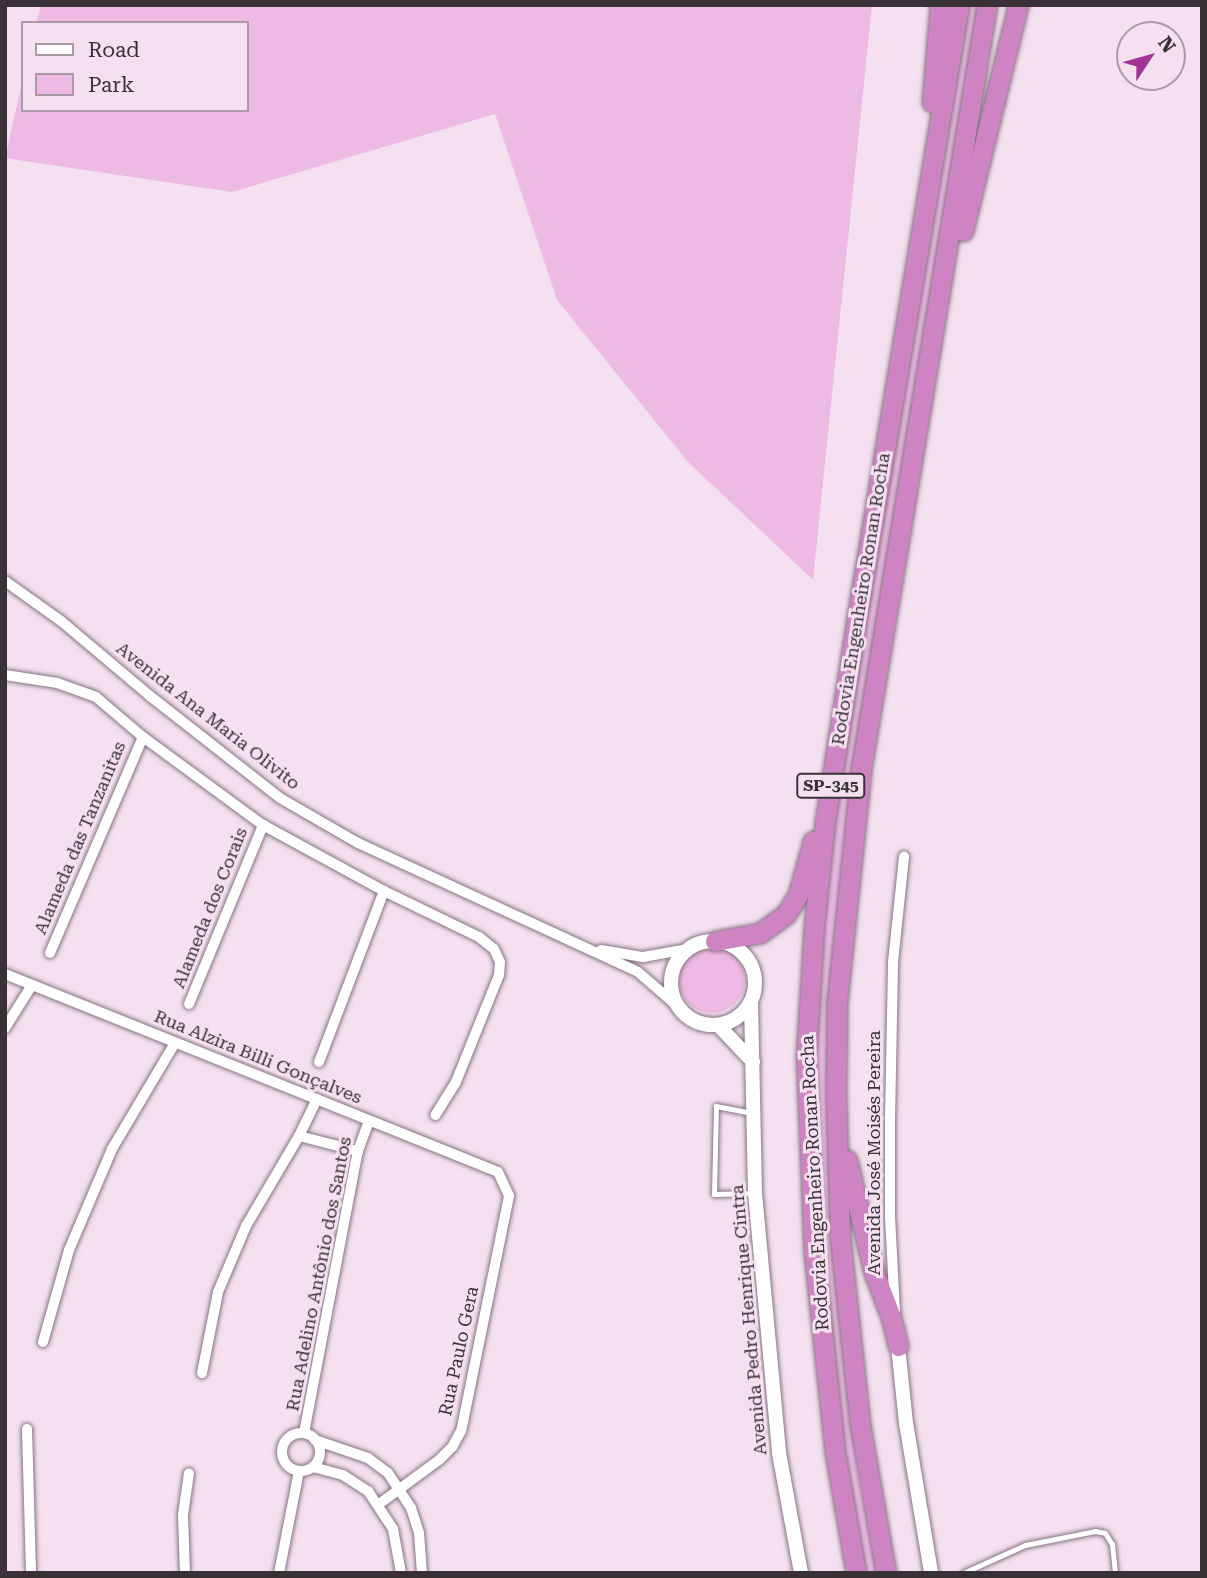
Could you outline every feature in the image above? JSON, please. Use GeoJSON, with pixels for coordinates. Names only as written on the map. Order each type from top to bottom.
{"type":"FeatureCollection","features":[{"type":"Feature","properties":{"kind":"highway"},"geometry":{"type":"LineString","coordinates":[[919,255],[940,5]]}},
{"type":"Feature","properties":{"kind":"highway","name":"Rodovia Engenheiro Ronan Rocha"},"geometry":{"type":"LineString","coordinates":[[856,1573],[835,1453],[818,1306],[806,1057],[815,913],[834,765],[959,5]]}},
{"type":"Feature","properties":{"kind":"highway","name":"Rodovia Engenheiro Ronan Rocha"},"geometry":{"type":"LineString","coordinates":[[886,1573],[868,1477],[840,1236],[836,1090],[837,1003],[844,914],[861,770],[987,5]]}},
{"type":"Feature","properties":{"kind":"highway"},"geometry":{"type":"LineString","coordinates":[[923,406],[1003,56],[1018,5]]}},
{"type":"Feature","properties":{"kind":"highway"},"geometry":{"type":"LineString","coordinates":[[715,941],[760,933],[779,922],[793,905],[834,765]]}},
{"type":"Feature","properties":{"kind":"highway"},"geometry":{"type":"LineString","coordinates":[[836,1090],[855,1203],[898,1346]]}},
{"type":"Feature","properties":{"kind":"street","name":"Avenida Ana Maria Olivito"},"geometry":{"type":"LineString","coordinates":[[5,581],[61,621],[150,696],[280,798],[358,843],[591,948],[638,972],[682,1010]]}},
{"type":"Feature","properties":{"kind":"street"},"geometry":{"type":"LineString","coordinates":[[6,677],[57,683],[96,697],[143,737],[263,825],[384,891],[479,937],[494,949],[500,962],[499,975],[456,1082],[435,1115]]}},
{"type":"Feature","properties":{"kind":"street","name":"Alameda das Tanzanitas"},"geometry":{"type":"LineString","coordinates":[[51,953],[143,737]]}},
{"type":"Feature","properties":{"kind":"street","name":"Alameda dos Corais"},"geometry":{"type":"LineString","coordinates":[[189,1004],[263,825]]}},
{"type":"Feature","properties":{"kind":"street","name":"Avenida José Moisés Pereira"},"geometry":{"type":"LineString","coordinates":[[904,857],[893,962],[890,1218],[906,1423],[931,1573]]}},
{"type":"Feature","properties":{"kind":"street"},"geometry":{"type":"LineString","coordinates":[[319,1062],[384,891]]}},
{"type":"Feature","properties":{"kind":"street"},"geometry":{"type":"LineString","coordinates":[[718,1025],[743,1013],[751,1002],[755,989],[750,962],[741,951],[715,941],[688,949],[679,959],[671,985],[682,1010],[692,1019],[718,1025],[753,1062]]}},
{"type":"Feature","properties":{"kind":"street","name":"Avenida Ana Maria Olivito"},"geometry":{"type":"LineString","coordinates":[[591,948],[643,957],[688,949]]}},
{"type":"Feature","properties":{"kind":"street","name":"Rua Alzira Billi Gonçalves"},"geometry":{"type":"LineString","coordinates":[[5,974],[498,1172]]}},
{"type":"Feature","properties":{"kind":"street"},"geometry":{"type":"LineString","coordinates":[[5,1028],[32,985]]}},
{"type":"Feature","properties":{"kind":"street","name":"Avenida Pedro Henrique Cintra"},"geometry":{"type":"LineString","coordinates":[[751,1002],[755,1193],[779,1453],[801,1573]]}},
{"type":"Feature","properties":{"kind":"street"},"geometry":{"type":"LineString","coordinates":[[43,1342],[68,1250],[112,1149],[175,1043]]}},
{"type":"Feature","properties":{"kind":"street"},"geometry":{"type":"LineString","coordinates":[[202,1373],[218,1292],[246,1226],[299,1136],[317,1098]]}},
{"type":"Feature","properties":{"kind":"street","name":"Rua Adelino Antônio dos Santos"},"geometry":{"type":"LineString","coordinates":[[304,1433],[358,1151],[369,1121]]}},
{"type":"Feature","properties":{"kind":"street"},"geometry":{"type":"LineString","coordinates":[[299,1136],[358,1151]]}},
{"type":"Feature","properties":{"kind":"street","name":"Rua Paulo Gera"},"geometry":{"type":"LineString","coordinates":[[379,1504],[439,1460],[452,1447],[461,1431],[509,1196],[498,1172]]}},
{"type":"Feature","properties":{"kind":"street"},"geometry":{"type":"LineString","coordinates":[[27,1429],[31,1573]]}},
{"type":"Feature","properties":{"kind":"street"},"geometry":{"type":"LineString","coordinates":[[401,1573],[393,1529],[379,1504],[368,1491],[343,1475],[313,1466],[299,1471],[288,1466],[282,1450],[287,1438],[304,1433],[315,1440],[368,1458],[388,1473],[400,1490],[419,1533],[422,1573]]}},
{"type":"Feature","properties":{"kind":"street"},"geometry":{"type":"LineString","coordinates":[[313,1466],[319,1456],[315,1440]]}},
{"type":"Feature","properties":{"kind":"street"},"geometry":{"type":"LineString","coordinates":[[279,1573],[299,1471]]}},
{"type":"Feature","properties":{"kind":"street"},"geometry":{"type":"LineString","coordinates":[[185,1573],[183,1515],[189,1473]]}},
{"type":"Feature","properties":{"kind":"lane"},"geometry":{"type":"LineString","coordinates":[[754,1113],[716,1107],[714,1194],[755,1193]]}},
{"type":"Feature","properties":{"kind":"lane"},"geometry":{"type":"LineString","coordinates":[[963,1573],[1025,1545],[1095,1531],[1105,1533],[1112,1544],[1115,1573]]}},
{"type":"Feature","properties":{"kind":"green space"},"geometry":{"type":"Polygon","coordinates":[[[41,5],[872,5],[813,580],[688,462],[557,300],[495,114],[232,192],[5,158],[21,87],[21,112],[248,112],[248,21],[37,21],[41,5]]]}},
{"type":"Feature","properties":{"kind":"green space"},"geometry":{"type":"Polygon","coordinates":[[[969,5],[980,5],[850,787],[834,939],[829,1014],[847,1383],[858,1475],[877,1573],[864,1573],[845,1470],[827,1303],[817,1157],[817,1006],[839,783],[969,5]]]}},
{"type":"Feature","properties":{"kind":"green space"},"geometry":{"type":"Polygon","coordinates":[[[712,947],[725,949],[740,962],[745,980],[743,993],[730,1008],[712,1013],[699,1011],[684,998],[679,980],[681,967],[694,952],[712,947]]]}}]}
